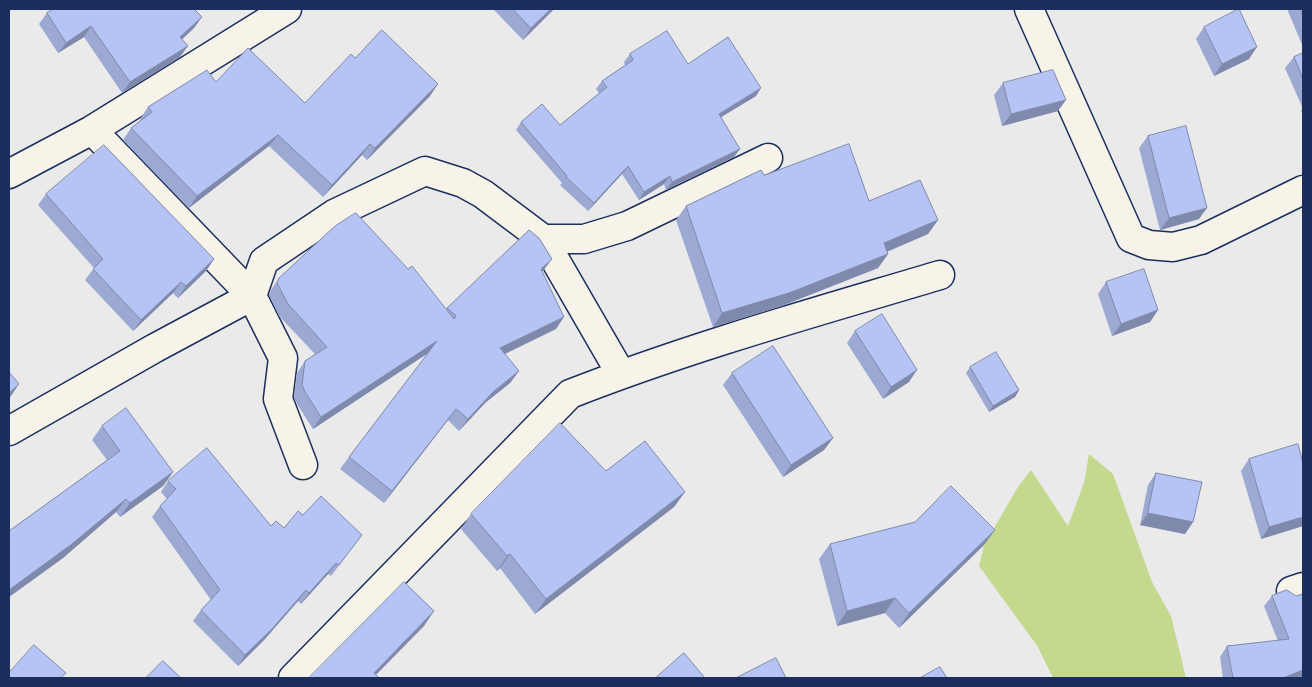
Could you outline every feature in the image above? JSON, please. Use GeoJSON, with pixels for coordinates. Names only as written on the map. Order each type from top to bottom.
{"type":"FeatureCollection","features":[{"type":"Feature","properties":{"kind":"street"},"geometry":{"type":"LineString","coordinates":[[9,174],[92,130],[287,9]]}},
{"type":"Feature","properties":{"kind":"street"},"geometry":{"type":"LineString","coordinates":[[1029,9],[1131,238],[1149,245],[1172,247],[1201,240],[1303,190]]}},
{"type":"Feature","properties":{"kind":"street"},"geometry":{"type":"LineString","coordinates":[[92,130],[252,296],[283,358],[278,399],[303,464]]}},
{"type":"Feature","properties":{"kind":"street"},"geometry":{"type":"LineString","coordinates":[[543,239],[584,239],[627,226],[768,158]]}},
{"type":"Feature","properties":{"kind":"street"},"geometry":{"type":"LineString","coordinates":[[9,431],[155,348],[252,296],[264,261],[334,214],[425,171],[463,184],[483,194],[543,239],[621,374]]}},
{"type":"Feature","properties":{"kind":"street"},"geometry":{"type":"LineString","coordinates":[[293,678],[570,394],[621,374],[940,275]]}},
{"type":"Feature","properties":{"kind":"green space"},"geometry":{"type":"Polygon","coordinates":[[[1089,454],[1113,474],[1152,582],[1171,616],[1186,678],[1053,678],[1038,647],[979,566],[984,545],[1018,487],[1031,470],[1068,526],[1084,483],[1089,454]]]}},
{"type":"Feature","properties":{"kind":"building"},"geometry":{"type":"Polygon","coordinates":[[[54,9],[194,9],[202,17],[180,37],[188,46],[130,82],[91,26],[66,43],[47,13],[54,9]]]}},
{"type":"Feature","properties":{"kind":"building"},"geometry":{"type":"Polygon","coordinates":[[[513,9],[551,9],[531,28],[513,9]]]}},
{"type":"Feature","properties":{"kind":"building"},"geometry":{"type":"Polygon","coordinates":[[[1239,9],[1257,47],[1222,64],[1204,27],[1239,9]]]}},
{"type":"Feature","properties":{"kind":"building"},"geometry":{"type":"Polygon","coordinates":[[[382,30],[438,84],[375,148],[370,144],[332,185],[278,135],[197,196],[131,128],[152,112],[148,107],[207,70],[216,82],[248,48],[305,103],[351,54],[355,58],[382,30]]]}},
{"type":"Feature","properties":{"kind":"building"},"geometry":{"type":"Polygon","coordinates":[[[667,31],[688,64],[728,37],[761,88],[719,114],[740,149],[672,182],[670,176],[644,192],[628,166],[594,203],[566,177],[521,122],[542,104],[560,125],[607,87],[602,81],[633,60],[630,54],[667,31]]]}},
{"type":"Feature","properties":{"kind":"building"},"geometry":{"type":"Polygon","coordinates":[[[1303,53],[1303,79],[1294,57],[1303,53]]]}},
{"type":"Feature","properties":{"kind":"building"},"geometry":{"type":"Polygon","coordinates":[[[1053,70],[1066,100],[1011,114],[1003,83],[1053,70]]]}},
{"type":"Feature","properties":{"kind":"building"},"geometry":{"type":"Polygon","coordinates":[[[1186,126],[1207,208],[1169,218],[1148,136],[1186,126]]]}},
{"type":"Feature","properties":{"kind":"building"},"geometry":{"type":"Polygon","coordinates":[[[849,144],[869,201],[920,180],[938,220],[884,243],[888,254],[789,293],[722,313],[686,206],[761,170],[764,175],[849,144]]]}},
{"type":"Feature","properties":{"kind":"building"},"geometry":{"type":"Polygon","coordinates":[[[104,145],[214,259],[186,286],[181,282],[141,320],[93,269],[103,259],[46,194],[104,145]]]}},
{"type":"Feature","properties":{"kind":"building"},"geometry":{"type":"Polygon","coordinates":[[[356,213],[408,269],[412,266],[454,319],[456,316],[447,308],[529,230],[539,238],[552,259],[541,269],[564,317],[500,348],[519,371],[493,392],[468,419],[456,409],[392,491],[349,457],[437,341],[321,417],[302,385],[305,361],[327,347],[288,304],[277,283],[279,278],[335,226],[356,213]]]}},
{"type":"Feature","properties":{"kind":"building"},"geometry":{"type":"Polygon","coordinates":[[[1144,269],[1158,310],[1121,324],[1106,282],[1144,269]]]}},
{"type":"Feature","properties":{"kind":"building"},"geometry":{"type":"Polygon","coordinates":[[[882,314],[917,370],[891,387],[855,331],[882,314]]]}},
{"type":"Feature","properties":{"kind":"building"},"geometry":{"type":"Polygon","coordinates":[[[773,346],[833,438],[791,465],[732,373],[773,346]]]}},
{"type":"Feature","properties":{"kind":"building"},"geometry":{"type":"Polygon","coordinates":[[[996,352],[1019,390],[993,406],[970,367],[996,352]]]}},
{"type":"Feature","properties":{"kind":"building"},"geometry":{"type":"Polygon","coordinates":[[[9,372],[19,384],[9,393],[9,372]]]}},
{"type":"Feature","properties":{"kind":"building"},"geometry":{"type":"Polygon","coordinates":[[[126,408],[173,472],[130,503],[126,499],[72,544],[9,590],[9,531],[120,451],[102,426],[126,408]]]}},
{"type":"Feature","properties":{"kind":"building"},"geometry":{"type":"Polygon","coordinates":[[[560,423],[606,471],[645,441],[685,492],[546,599],[510,554],[507,556],[471,514],[560,423]]]}},
{"type":"Feature","properties":{"kind":"building"},"geometry":{"type":"Polygon","coordinates":[[[1298,444],[1303,463],[1303,517],[1269,527],[1249,459],[1298,444]]]}},
{"type":"Feature","properties":{"kind":"building"},"geometry":{"type":"Polygon","coordinates":[[[207,448],[271,526],[276,521],[284,528],[298,511],[303,515],[321,496],[362,535],[339,565],[336,563],[309,593],[306,590],[272,629],[245,655],[201,610],[220,590],[160,506],[176,489],[168,481],[207,448]]]}},
{"type":"Feature","properties":{"kind":"building"},"geometry":{"type":"Polygon","coordinates":[[[1156,473],[1202,482],[1193,522],[1148,513],[1156,473]]]}},
{"type":"Feature","properties":{"kind":"building"},"geometry":{"type":"Polygon","coordinates":[[[951,486],[995,530],[909,613],[895,598],[847,611],[830,544],[915,522],[951,486]]]}},
{"type":"Feature","properties":{"kind":"building"},"geometry":{"type":"Polygon","coordinates":[[[404,582],[434,611],[374,673],[379,678],[311,678],[310,677],[404,582]]]}},
{"type":"Feature","properties":{"kind":"building"},"geometry":{"type":"Polygon","coordinates":[[[1287,590],[1296,596],[1303,594],[1303,670],[1283,678],[1233,678],[1227,646],[1289,639],[1272,596],[1287,590]]]}},
{"type":"Feature","properties":{"kind":"building"},"geometry":{"type":"Polygon","coordinates":[[[34,645],[66,673],[60,678],[9,678],[9,673],[34,645]]]}},
{"type":"Feature","properties":{"kind":"building"},"geometry":{"type":"Polygon","coordinates":[[[684,653],[705,678],[657,677],[684,653]]]}},
{"type":"Feature","properties":{"kind":"building"},"geometry":{"type":"Polygon","coordinates":[[[776,658],[786,678],[736,678],[776,658]]]}},
{"type":"Feature","properties":{"kind":"building"},"geometry":{"type":"Polygon","coordinates":[[[163,661],[181,678],[146,678],[163,661]]]}},
{"type":"Feature","properties":{"kind":"building"},"geometry":{"type":"Polygon","coordinates":[[[940,667],[947,678],[920,678],[940,667]]]}}]}
